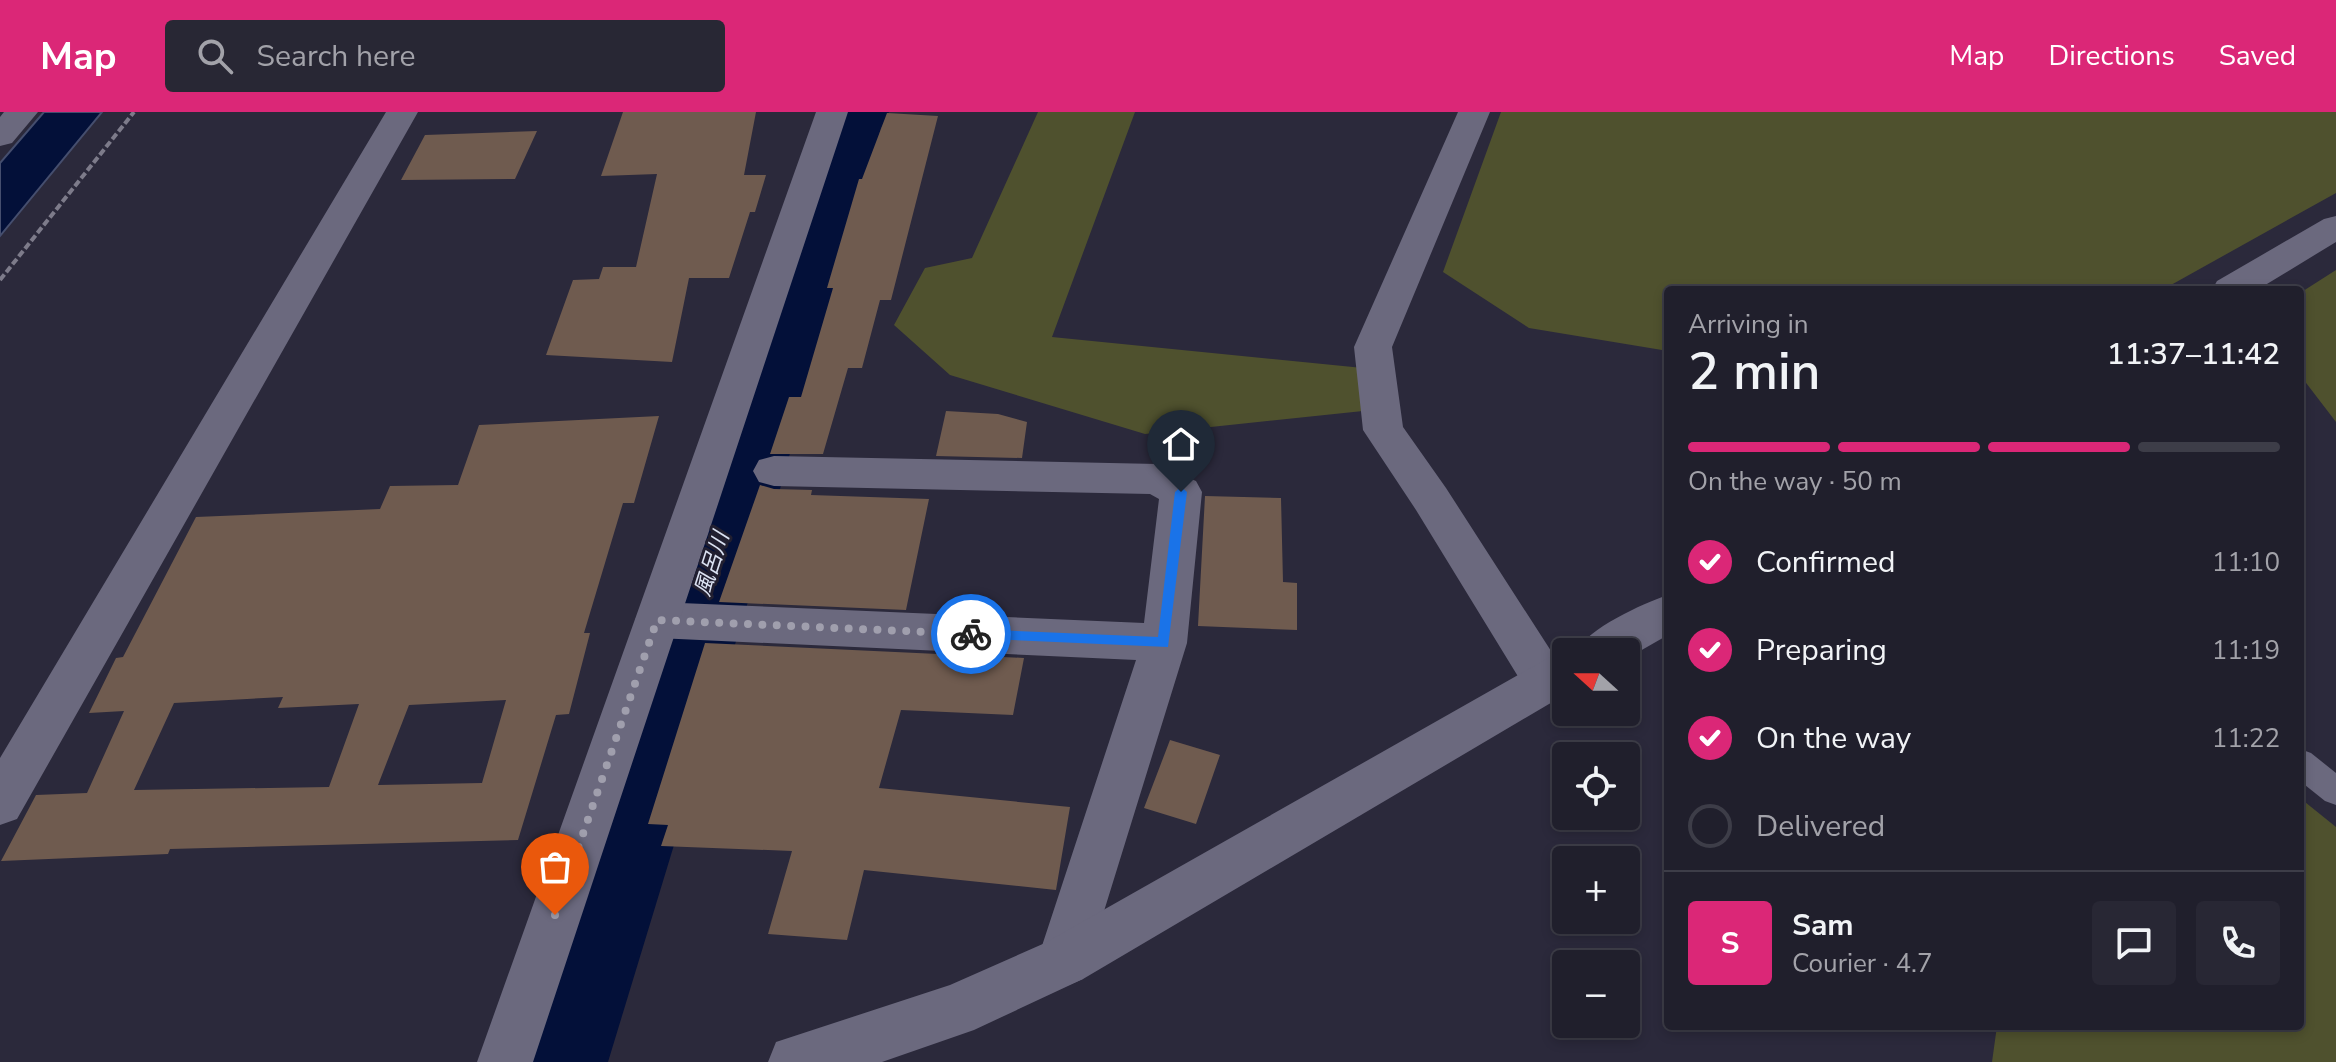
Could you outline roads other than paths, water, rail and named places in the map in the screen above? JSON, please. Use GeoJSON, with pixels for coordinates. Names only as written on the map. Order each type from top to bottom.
{"type":"FeatureCollection","features":[{"type":"Feature","properties":{"kind":"street"},"geometry":{"type":"LineString","coordinates":[[0,136],[22,112]]}},
{"type":"Feature","properties":{"kind":"street"},"geometry":{"type":"LineString","coordinates":[[0,803],[402,112]]}},
{"type":"Feature","properties":{"kind":"street"},"geometry":{"type":"LineString","coordinates":[[505,1062],[832,112]]}},
{"type":"Feature","properties":{"kind":"street"},"geometry":{"type":"LineString","coordinates":[[1474,112],[1373,347],[1383,430],[1552,670]]}},
{"type":"Feature","properties":{"kind":"street"},"geometry":{"type":"LineString","coordinates":[[2237,286],[2336,227]]}},
{"type":"Feature","properties":{"kind":"street"},"geometry":{"type":"LineString","coordinates":[[774,471],[1157,479],[1181,492],[1164,643],[1064,961]]}},
{"type":"Feature","properties":{"kind":"street"},"geometry":{"type":"LineString","coordinates":[[1624,638],[1664,615]]}},
{"type":"Feature","properties":{"kind":"street"},"geometry":{"type":"LineString","coordinates":[[657,620],[1164,643]]}},
{"type":"Feature","properties":{"kind":"street"},"geometry":{"type":"LineString","coordinates":[[796,1062],[955,1011],[1064,961],[1552,678]]}},
{"type":"Feature","properties":{"kind":"lane"},"geometry":{"type":"LineString","coordinates":[[2304,766],[2336,791]]}},
{"type":"Feature","properties":{"kind":"water"},"geometry":{"type":"Polygon","coordinates":[[[44,112],[102,112],[0,236],[0,163],[44,112]]]}},
{"type":"Feature","properties":{"kind":"waterway","name":"風呂川"},"geometry":{"type":"LineString","coordinates":[[552,1062],[710,582],[849,128],[857,112]]}}]}
